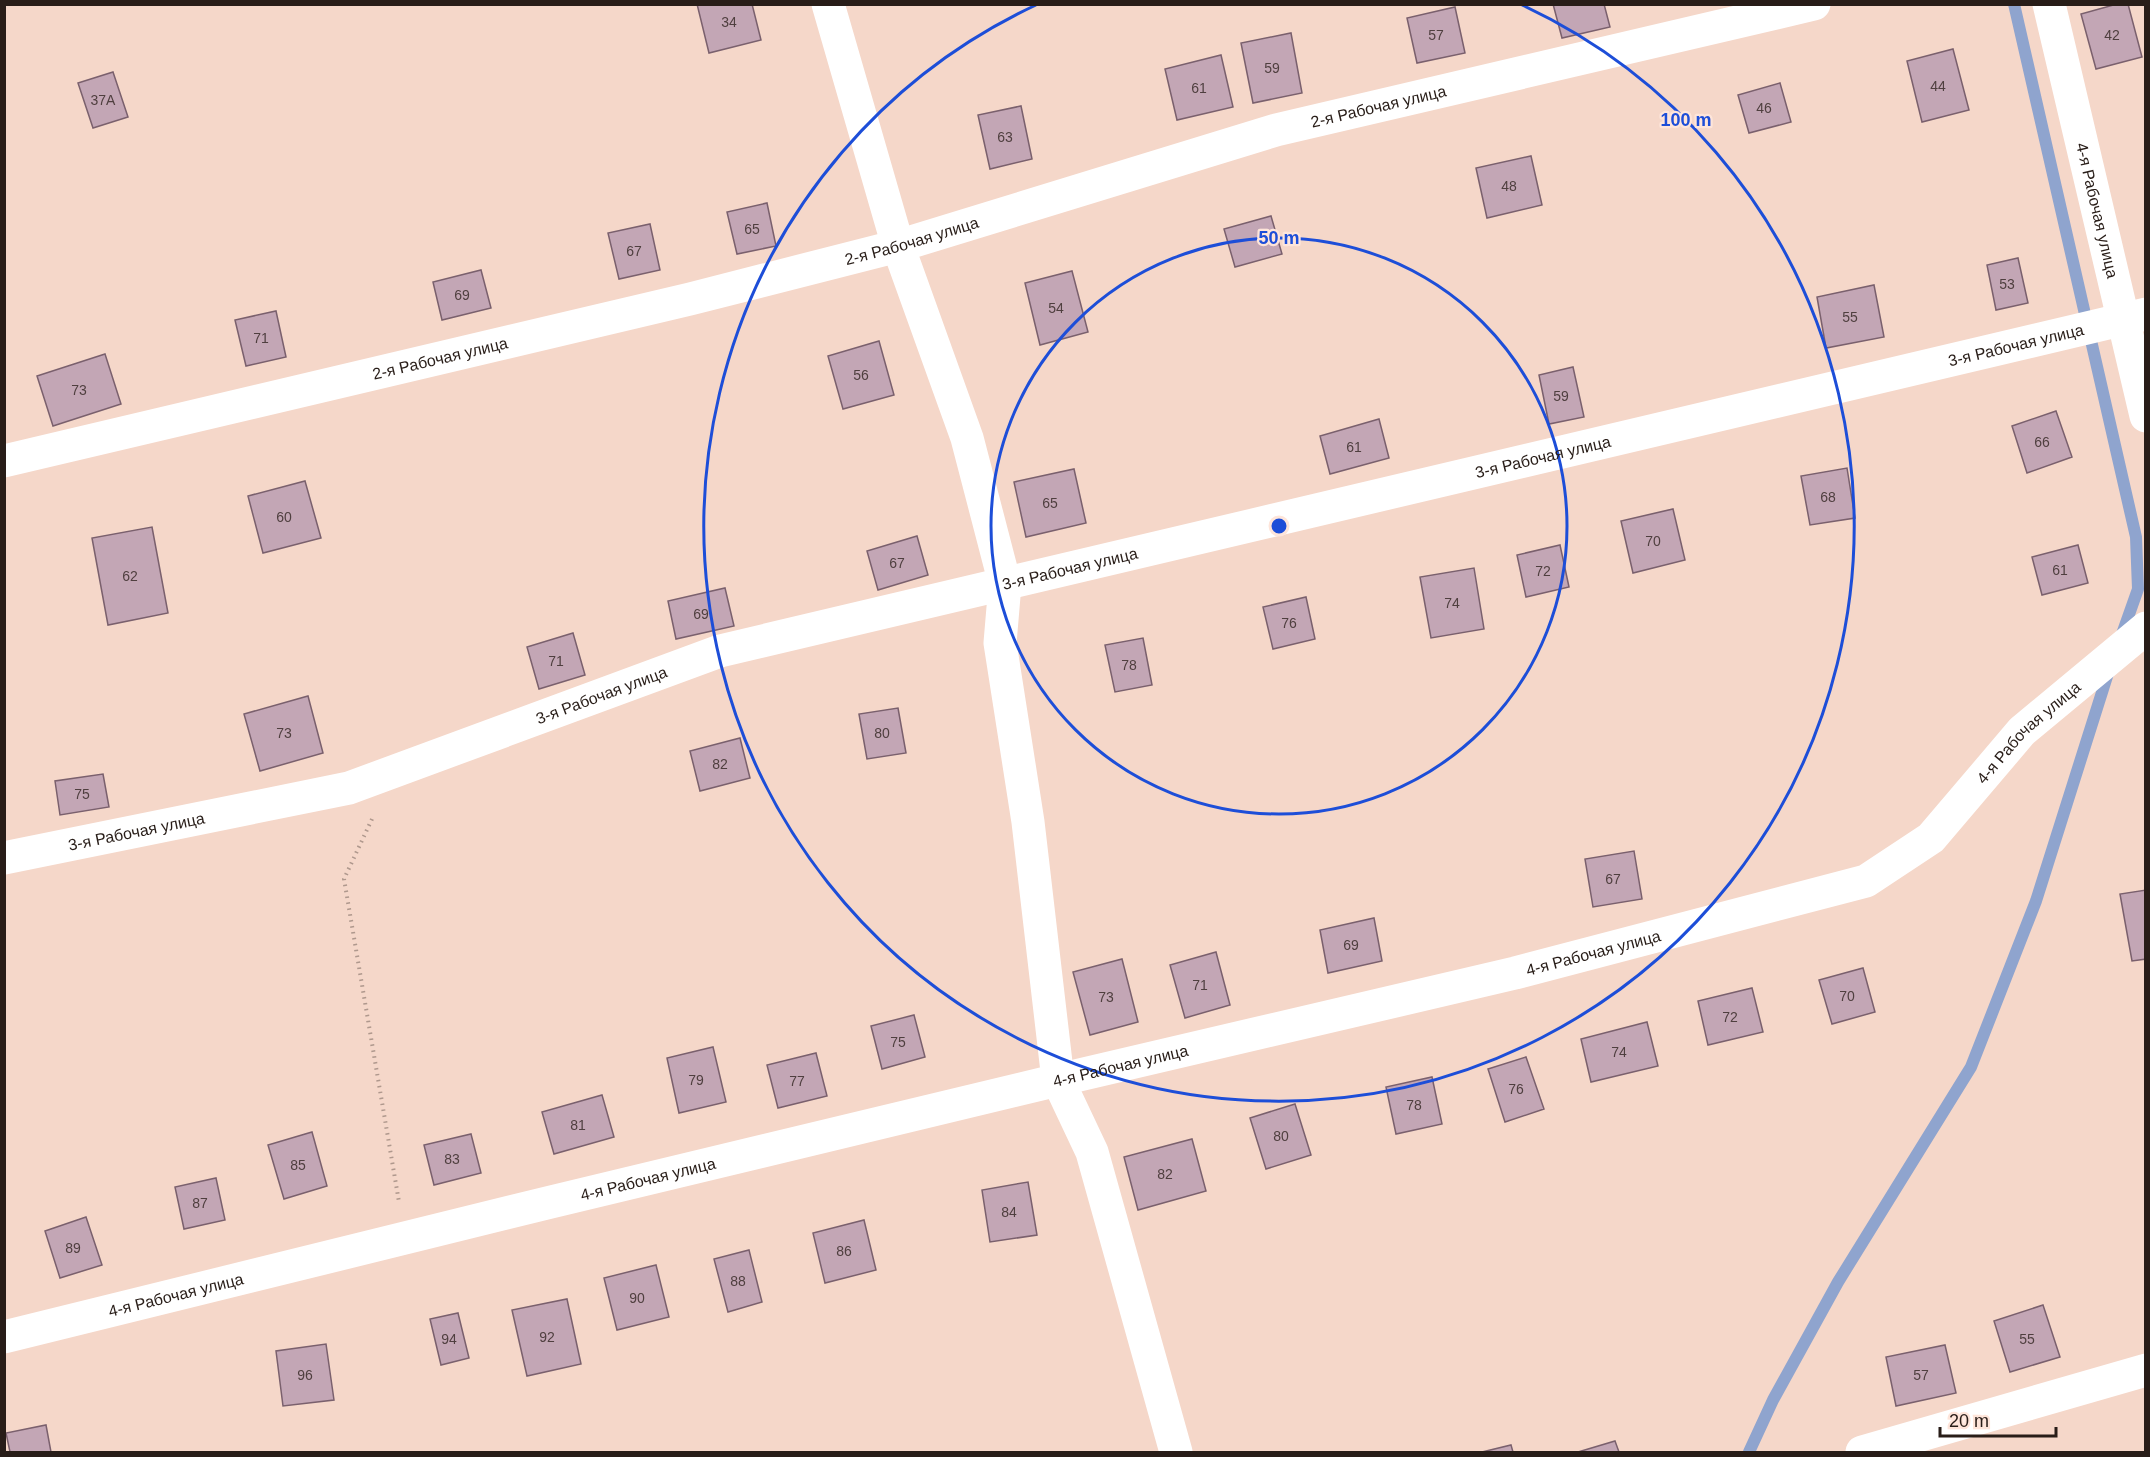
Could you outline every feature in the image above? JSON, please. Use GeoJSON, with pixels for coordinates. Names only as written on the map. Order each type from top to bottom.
{"type":"FeatureCollection","features":[{"type":"Feature","properties":{"kind":"street"},"geometry":{"type":"LineString","coordinates":[[828,4],[897,246],[967,438],[1005,584],[1000,643],[1028,822],[1058,1080],[1092,1152],[1176,1452]]}},
{"type":"Feature","properties":{"kind":"street","name":"2-я Рабочая улица"},"geometry":{"type":"LineString","coordinates":[[4,461],[690,299],[897,246],[1276,130],[1814,4]]}},
{"type":"Feature","properties":{"kind":"street","name":"4-я Рабочая улица"},"geometry":{"type":"LineString","coordinates":[[2049,4],[2134,317],[2145,417]]}},
{"type":"Feature","properties":{"kind":"street","name":"3-я Рабочая улица"},"geometry":{"type":"LineString","coordinates":[[4,858],[349,788],[720,651],[2134,317]]}},
{"type":"Feature","properties":{"kind":"street","name":"4-я Рабочая улица"},"geometry":{"type":"LineString","coordinates":[[4,1337],[1058,1080],[1515,973],[1866,880],[1931,838],[2022,731],[2145,627]]}},
{"type":"Feature","properties":{"kind":"street"},"geometry":{"type":"LineString","coordinates":[[1862,1452],[2145,1370]]}},
{"type":"Feature","properties":{"kind":"path"},"geometry":{"type":"LineString","coordinates":[[366,782],[372,820],[344,879],[405,1238]]}},
{"type":"Feature","properties":{"kind":"building"},"geometry":{"type":"Polygon","coordinates":[[[697,4],[752,4],[761,40],[709,53],[697,4]]]}},
{"type":"Feature","properties":{"kind":"building"},"geometry":{"type":"Polygon","coordinates":[[[1553,4],[1604,4],[1610,27],[1562,38],[1553,4]]]}},
{"type":"Feature","properties":{"kind":"building"},"geometry":{"type":"Polygon","coordinates":[[[2117,4],[2128,4],[2142,57],[2096,69],[2081,14],[2117,4]]]}},
{"type":"Feature","properties":{"kind":"building"},"geometry":{"type":"Polygon","coordinates":[[[1455,7],[1465,53],[1417,63],[1407,18],[1455,7]]]}},
{"type":"Feature","properties":{"kind":"building"},"geometry":{"type":"Polygon","coordinates":[[[1291,33],[1302,93],[1253,103],[1241,43],[1291,33]]]}},
{"type":"Feature","properties":{"kind":"building"},"geometry":{"type":"Polygon","coordinates":[[[1953,49],[1969,110],[1922,122],[1907,61],[1953,49]]]}},
{"type":"Feature","properties":{"kind":"building"},"geometry":{"type":"Polygon","coordinates":[[[1221,55],[1233,107],[1177,120],[1165,69],[1221,55]]]}},
{"type":"Feature","properties":{"kind":"building"},"geometry":{"type":"Polygon","coordinates":[[[113,72],[128,117],[93,128],[78,83],[113,72]]]}},
{"type":"Feature","properties":{"kind":"building"},"geometry":{"type":"Polygon","coordinates":[[[1780,83],[1791,122],[1749,133],[1738,95],[1780,83]]]}},
{"type":"Feature","properties":{"kind":"building"},"geometry":{"type":"Polygon","coordinates":[[[1021,106],[1032,159],[990,169],[978,115],[1021,106]]]}},
{"type":"Feature","properties":{"kind":"building"},"geometry":{"type":"Polygon","coordinates":[[[1531,156],[1542,205],[1487,218],[1476,168],[1531,156]]]}},
{"type":"Feature","properties":{"kind":"building"},"geometry":{"type":"Polygon","coordinates":[[[767,203],[776,246],[737,254],[727,212],[767,203]]]}},
{"type":"Feature","properties":{"kind":"building"},"geometry":{"type":"Polygon","coordinates":[[[1271,216],[1282,254],[1235,267],[1224,229],[1271,216]]]}},
{"type":"Feature","properties":{"kind":"building"},"geometry":{"type":"Polygon","coordinates":[[[650,224],[660,270],[619,279],[608,233],[650,224]]]}},
{"type":"Feature","properties":{"kind":"building"},"geometry":{"type":"Polygon","coordinates":[[[2018,258],[2028,303],[1996,310],[1987,265],[2018,258]]]}},
{"type":"Feature","properties":{"kind":"building"},"geometry":{"type":"Polygon","coordinates":[[[481,270],[491,308],[442,320],[433,282],[481,270]]]}},
{"type":"Feature","properties":{"kind":"building"},"geometry":{"type":"Polygon","coordinates":[[[1072,271],[1088,332],[1040,345],[1025,283],[1072,271]]]}},
{"type":"Feature","properties":{"kind":"building"},"geometry":{"type":"Polygon","coordinates":[[[1874,285],[1884,337],[1826,348],[1817,297],[1874,285]]]}},
{"type":"Feature","properties":{"kind":"building"},"geometry":{"type":"Polygon","coordinates":[[[276,311],[286,357],[246,366],[235,320],[276,311]]]}},
{"type":"Feature","properties":{"kind":"building"},"geometry":{"type":"Polygon","coordinates":[[[879,341],[894,395],[843,409],[828,356],[879,341]]]}},
{"type":"Feature","properties":{"kind":"building"},"geometry":{"type":"Polygon","coordinates":[[[105,354],[121,404],[53,426],[37,376],[105,354]]]}},
{"type":"Feature","properties":{"kind":"building"},"geometry":{"type":"Polygon","coordinates":[[[1573,367],[1584,417],[1549,424],[1539,375],[1573,367]]]}},
{"type":"Feature","properties":{"kind":"building"},"geometry":{"type":"Polygon","coordinates":[[[2056,411],[2072,457],[2027,473],[2012,426],[2056,411]]]}},
{"type":"Feature","properties":{"kind":"building"},"geometry":{"type":"Polygon","coordinates":[[[1379,419],[1389,458],[1330,474],[1320,436],[1379,419]]]}},
{"type":"Feature","properties":{"kind":"building"},"geometry":{"type":"Polygon","coordinates":[[[1847,468],[1855,518],[1810,525],[1801,476],[1847,468]]]}},
{"type":"Feature","properties":{"kind":"building"},"geometry":{"type":"Polygon","coordinates":[[[1074,469],[1086,523],[1026,537],[1014,482],[1074,469]]]}},
{"type":"Feature","properties":{"kind":"building"},"geometry":{"type":"Polygon","coordinates":[[[305,481],[321,538],[263,553],[248,496],[305,481]]]}},
{"type":"Feature","properties":{"kind":"building"},"geometry":{"type":"Polygon","coordinates":[[[1673,509],[1685,560],[1633,573],[1621,521],[1673,509]]]}},
{"type":"Feature","properties":{"kind":"building"},"geometry":{"type":"Polygon","coordinates":[[[152,527],[168,613],[108,625],[92,538],[152,527]]]}},
{"type":"Feature","properties":{"kind":"building"},"geometry":{"type":"Polygon","coordinates":[[[917,536],[928,575],[878,590],[867,551],[917,536]]]}},
{"type":"Feature","properties":{"kind":"building"},"geometry":{"type":"Polygon","coordinates":[[[1560,545],[1569,587],[1526,597],[1517,555],[1560,545]]]}},
{"type":"Feature","properties":{"kind":"building"},"geometry":{"type":"Polygon","coordinates":[[[2078,545],[2088,583],[2042,595],[2032,557],[2078,545]]]}},
{"type":"Feature","properties":{"kind":"building"},"geometry":{"type":"Polygon","coordinates":[[[1474,568],[1484,629],[1431,638],[1420,577],[1474,568]]]}},
{"type":"Feature","properties":{"kind":"building"},"geometry":{"type":"Polygon","coordinates":[[[725,588],[734,626],[676,639],[668,601],[725,588]]]}},
{"type":"Feature","properties":{"kind":"building"},"geometry":{"type":"Polygon","coordinates":[[[1306,597],[1315,639],[1273,649],[1263,607],[1306,597]]]}},
{"type":"Feature","properties":{"kind":"building"},"geometry":{"type":"Polygon","coordinates":[[[573,633],[585,675],[539,689],[527,647],[573,633]]]}},
{"type":"Feature","properties":{"kind":"building"},"geometry":{"type":"Polygon","coordinates":[[[1143,638],[1152,685],[1115,692],[1105,645],[1143,638]]]}},
{"type":"Feature","properties":{"kind":"building"},"geometry":{"type":"Polygon","coordinates":[[[308,696],[323,753],[260,771],[244,714],[308,696]]]}},
{"type":"Feature","properties":{"kind":"building"},"geometry":{"type":"Polygon","coordinates":[[[898,708],[906,753],[867,759],[859,714],[898,708]]]}},
{"type":"Feature","properties":{"kind":"building"},"geometry":{"type":"Polygon","coordinates":[[[740,738],[750,778],[700,791],[690,751],[740,738]]]}},
{"type":"Feature","properties":{"kind":"building"},"geometry":{"type":"Polygon","coordinates":[[[103,774],[109,807],[60,815],[55,781],[103,774]]]}},
{"type":"Feature","properties":{"kind":"building"},"geometry":{"type":"Polygon","coordinates":[[[1634,851],[1642,899],[1593,907],[1585,859],[1634,851]]]}},
{"type":"Feature","properties":{"kind":"building"},"geometry":{"type":"Polygon","coordinates":[[[2146,890],[2146,959],[2132,961],[2120,894],[2146,890]]]}},
{"type":"Feature","properties":{"kind":"building"},"geometry":{"type":"Polygon","coordinates":[[[1374,918],[1382,961],[1328,973],[1320,930],[1374,918]]]}},
{"type":"Feature","properties":{"kind":"building"},"geometry":{"type":"Polygon","coordinates":[[[1216,952],[1230,1005],[1185,1018],[1170,965],[1216,952]]]}},
{"type":"Feature","properties":{"kind":"building"},"geometry":{"type":"Polygon","coordinates":[[[1122,959],[1138,1022],[1090,1035],[1073,972],[1122,959]]]}},
{"type":"Feature","properties":{"kind":"building"},"geometry":{"type":"Polygon","coordinates":[[[1863,968],[1875,1012],[1832,1024],[1819,980],[1863,968]]]}},
{"type":"Feature","properties":{"kind":"building"},"geometry":{"type":"Polygon","coordinates":[[[1752,988],[1763,1032],[1708,1045],[1698,1001],[1752,988]]]}},
{"type":"Feature","properties":{"kind":"building"},"geometry":{"type":"Polygon","coordinates":[[[914,1015],[925,1057],[882,1069],[871,1026],[914,1015]]]}},
{"type":"Feature","properties":{"kind":"building"},"geometry":{"type":"Polygon","coordinates":[[[1647,1022],[1658,1066],[1591,1082],[1581,1039],[1647,1022]]]}},
{"type":"Feature","properties":{"kind":"building"},"geometry":{"type":"Polygon","coordinates":[[[713,1047],[726,1102],[679,1113],[667,1058],[713,1047]]]}},
{"type":"Feature","properties":{"kind":"building"},"geometry":{"type":"Polygon","coordinates":[[[816,1053],[827,1096],[778,1108],[767,1065],[816,1053]]]}},
{"type":"Feature","properties":{"kind":"building"},"geometry":{"type":"Polygon","coordinates":[[[1526,1057],[1544,1109],[1505,1122],[1488,1069],[1526,1057]]]}},
{"type":"Feature","properties":{"kind":"building"},"geometry":{"type":"Polygon","coordinates":[[[1432,1077],[1442,1124],[1396,1134],[1386,1087],[1432,1077]]]}},
{"type":"Feature","properties":{"kind":"building"},"geometry":{"type":"Polygon","coordinates":[[[602,1095],[614,1137],[554,1154],[542,1112],[602,1095]]]}},
{"type":"Feature","properties":{"kind":"building"},"geometry":{"type":"Polygon","coordinates":[[[1295,1104],[1311,1155],[1266,1169],[1250,1118],[1295,1104]]]}},
{"type":"Feature","properties":{"kind":"building"},"geometry":{"type":"Polygon","coordinates":[[[312,1132],[327,1186],[284,1199],[268,1145],[312,1132]]]}},
{"type":"Feature","properties":{"kind":"building"},"geometry":{"type":"Polygon","coordinates":[[[471,1134],[481,1173],[434,1185],[424,1145],[471,1134]]]}},
{"type":"Feature","properties":{"kind":"building"},"geometry":{"type":"Polygon","coordinates":[[[1192,1139],[1206,1191],[1138,1210],[1124,1157],[1192,1139]]]}},
{"type":"Feature","properties":{"kind":"building"},"geometry":{"type":"Polygon","coordinates":[[[216,1178],[225,1220],[184,1229],[175,1187],[216,1178]]]}},
{"type":"Feature","properties":{"kind":"building"},"geometry":{"type":"Polygon","coordinates":[[[1028,1182],[1037,1235],[990,1242],[982,1190],[1028,1182]]]}},
{"type":"Feature","properties":{"kind":"building"},"geometry":{"type":"Polygon","coordinates":[[[86,1217],[102,1265],[60,1278],[45,1231],[86,1217]]]}},
{"type":"Feature","properties":{"kind":"building"},"geometry":{"type":"Polygon","coordinates":[[[864,1220],[876,1270],[825,1283],[813,1233],[864,1220]]]}},
{"type":"Feature","properties":{"kind":"building"},"geometry":{"type":"Polygon","coordinates":[[[749,1250],[762,1302],[728,1312],[714,1259],[749,1250]]]}},
{"type":"Feature","properties":{"kind":"building"},"geometry":{"type":"Polygon","coordinates":[[[656,1265],[669,1317],[617,1330],[604,1278],[656,1265]]]}},
{"type":"Feature","properties":{"kind":"building"},"geometry":{"type":"Polygon","coordinates":[[[567,1299],[581,1364],[527,1376],[512,1310],[567,1299]]]}},
{"type":"Feature","properties":{"kind":"building"},"geometry":{"type":"Polygon","coordinates":[[[2043,1305],[2060,1357],[2010,1372],[1994,1321],[2043,1305]]]}},
{"type":"Feature","properties":{"kind":"building"},"geometry":{"type":"Polygon","coordinates":[[[458,1313],[469,1358],[441,1365],[430,1319],[458,1313]]]}},
{"type":"Feature","properties":{"kind":"building"},"geometry":{"type":"Polygon","coordinates":[[[326,1344],[334,1400],[283,1406],[276,1351],[326,1344]]]}},
{"type":"Feature","properties":{"kind":"building"},"geometry":{"type":"Polygon","coordinates":[[[1945,1345],[1956,1393],[1896,1406],[1886,1357],[1945,1345]]]}},
{"type":"Feature","properties":{"kind":"building"},"geometry":{"type":"Polygon","coordinates":[[[46,1425],[51,1452],[10,1452],[6,1433],[46,1425]]]}},
{"type":"Feature","properties":{"kind":"building"},"geometry":{"type":"Polygon","coordinates":[[[1615,1441],[1619,1452],[1578,1452],[1615,1441]]]}},
{"type":"Feature","properties":{"kind":"building"},"geometry":{"type":"Polygon","coordinates":[[[1511,1445],[1513,1452],[1482,1452],[1511,1445]]]}},
{"type":"Feature","properties":{"kind":"waterway"},"geometry":{"type":"LineString","coordinates":[[2014,4],[2136,537],[2138,589],[2121,637]]}},
{"type":"Feature","properties":{"kind":"waterway"},"geometry":{"type":"LineString","coordinates":[[1749,1452],[1773,1400],[1838,1282],[1971,1067],[2036,901],[2110,667]]}}]}
